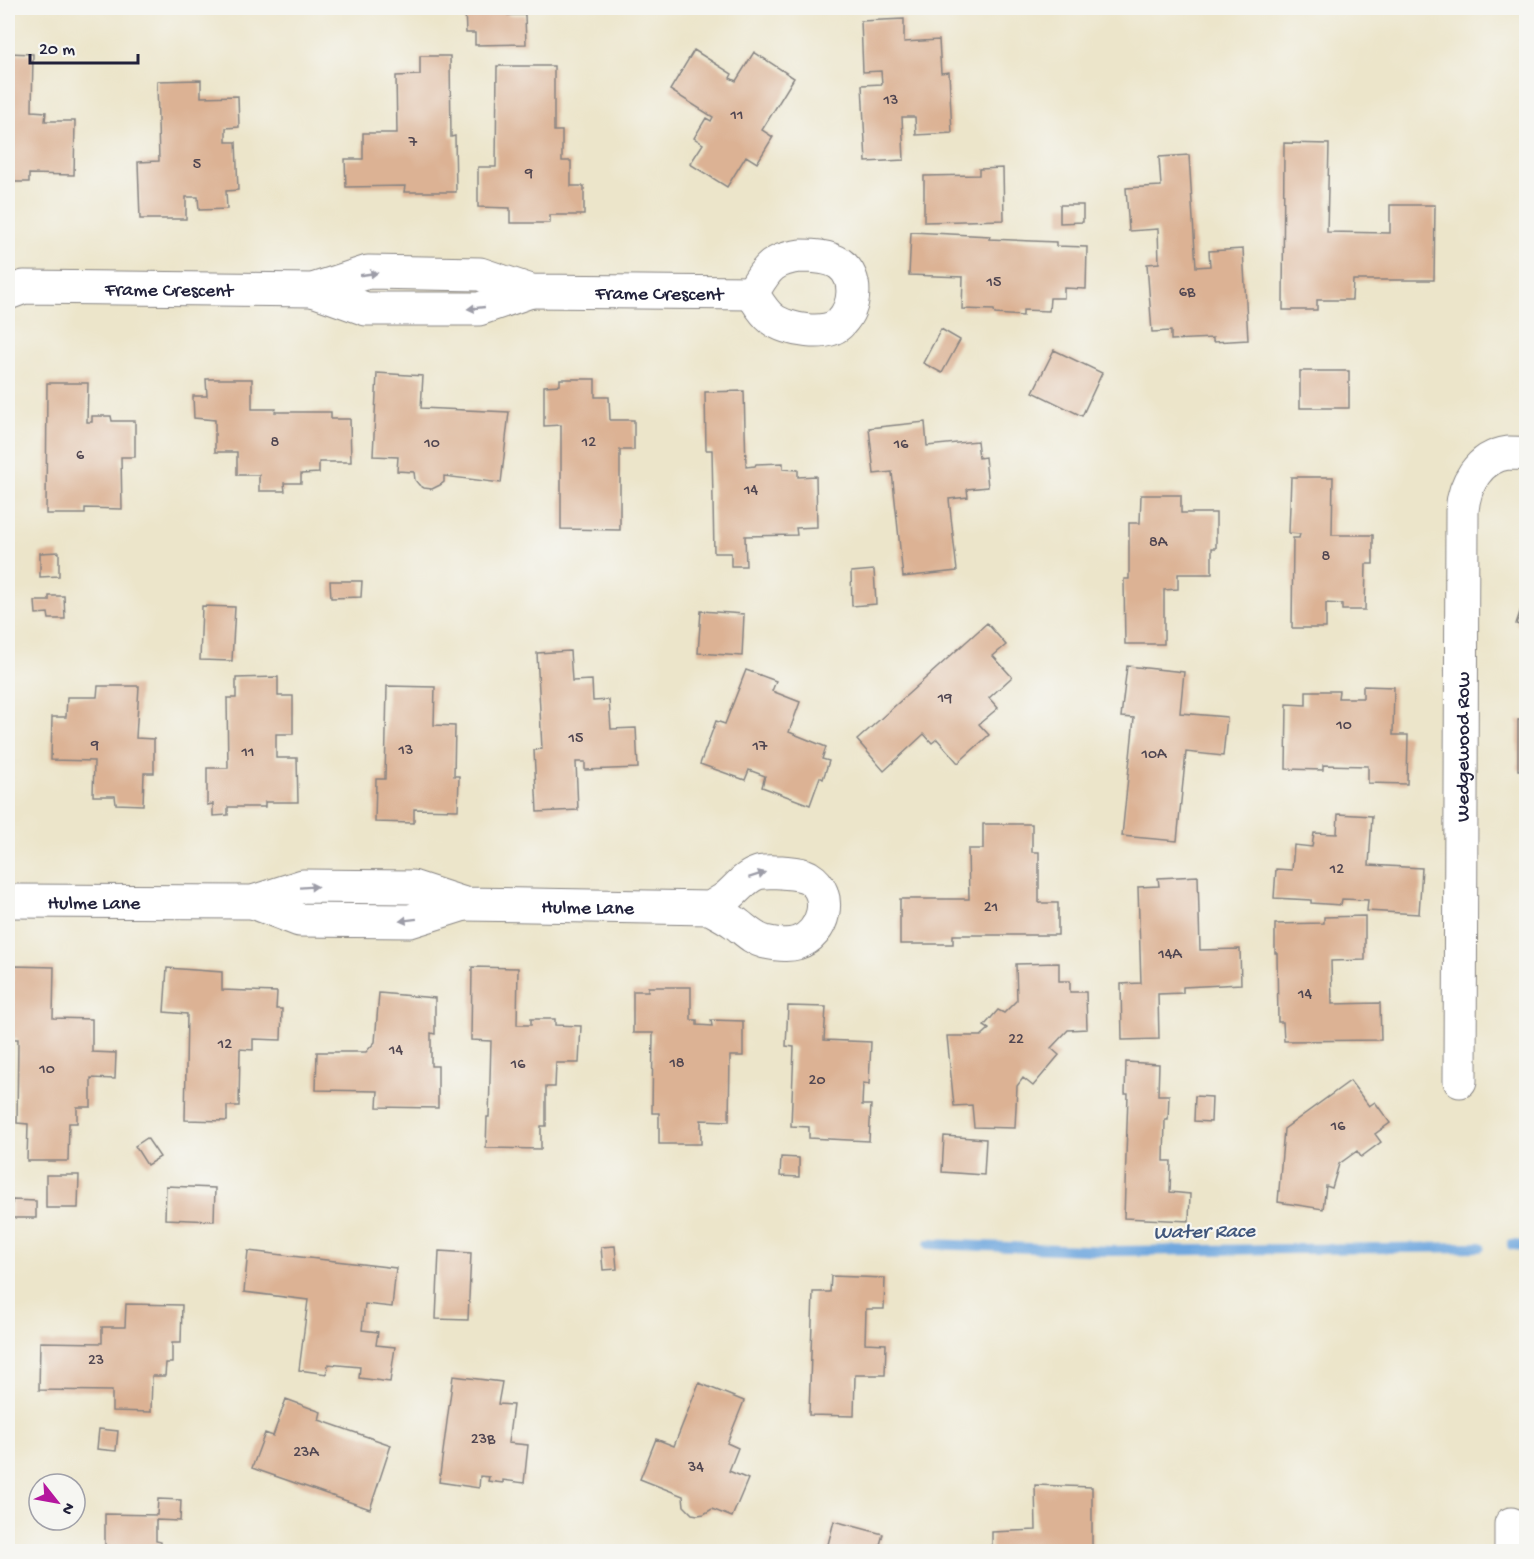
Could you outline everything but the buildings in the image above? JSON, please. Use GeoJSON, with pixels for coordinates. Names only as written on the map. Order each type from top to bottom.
{"type":"FeatureCollection","features":[{"type":"Feature","properties":{"kind":"street","name":"Frame Crescent"},"geometry":{"type":"LineString","coordinates":[[13,287],[313,290],[366,309],[479,309],[531,291],[752,293]]}},
{"type":"Feature","properties":{"kind":"street","name":"Wedgewood Row"},"geometry":{"type":"LineString","coordinates":[[1461,1081],[1462,504],[1467,485],[1482,465],[1491,458],[1506,453],[1527,453]]}},
{"type":"Feature","properties":{"kind":"street","name":"Hulme Lane"},"geometry":{"type":"LineString","coordinates":[[8,901],[253,902],[303,886],[412,887],[464,904],[710,908]]}},
{"type":"Feature","properties":{"kind":"waterway","name":"Water Race"},"geometry":{"type":"LineString","coordinates":[[929,1244],[1110,1251],[1480,1247]]}},
{"type":"Feature","properties":{"kind":"waterway","name":"Water Race"},"geometry":{"type":"LineString","coordinates":[[1512,1245],[1526,1246]]}}]}
